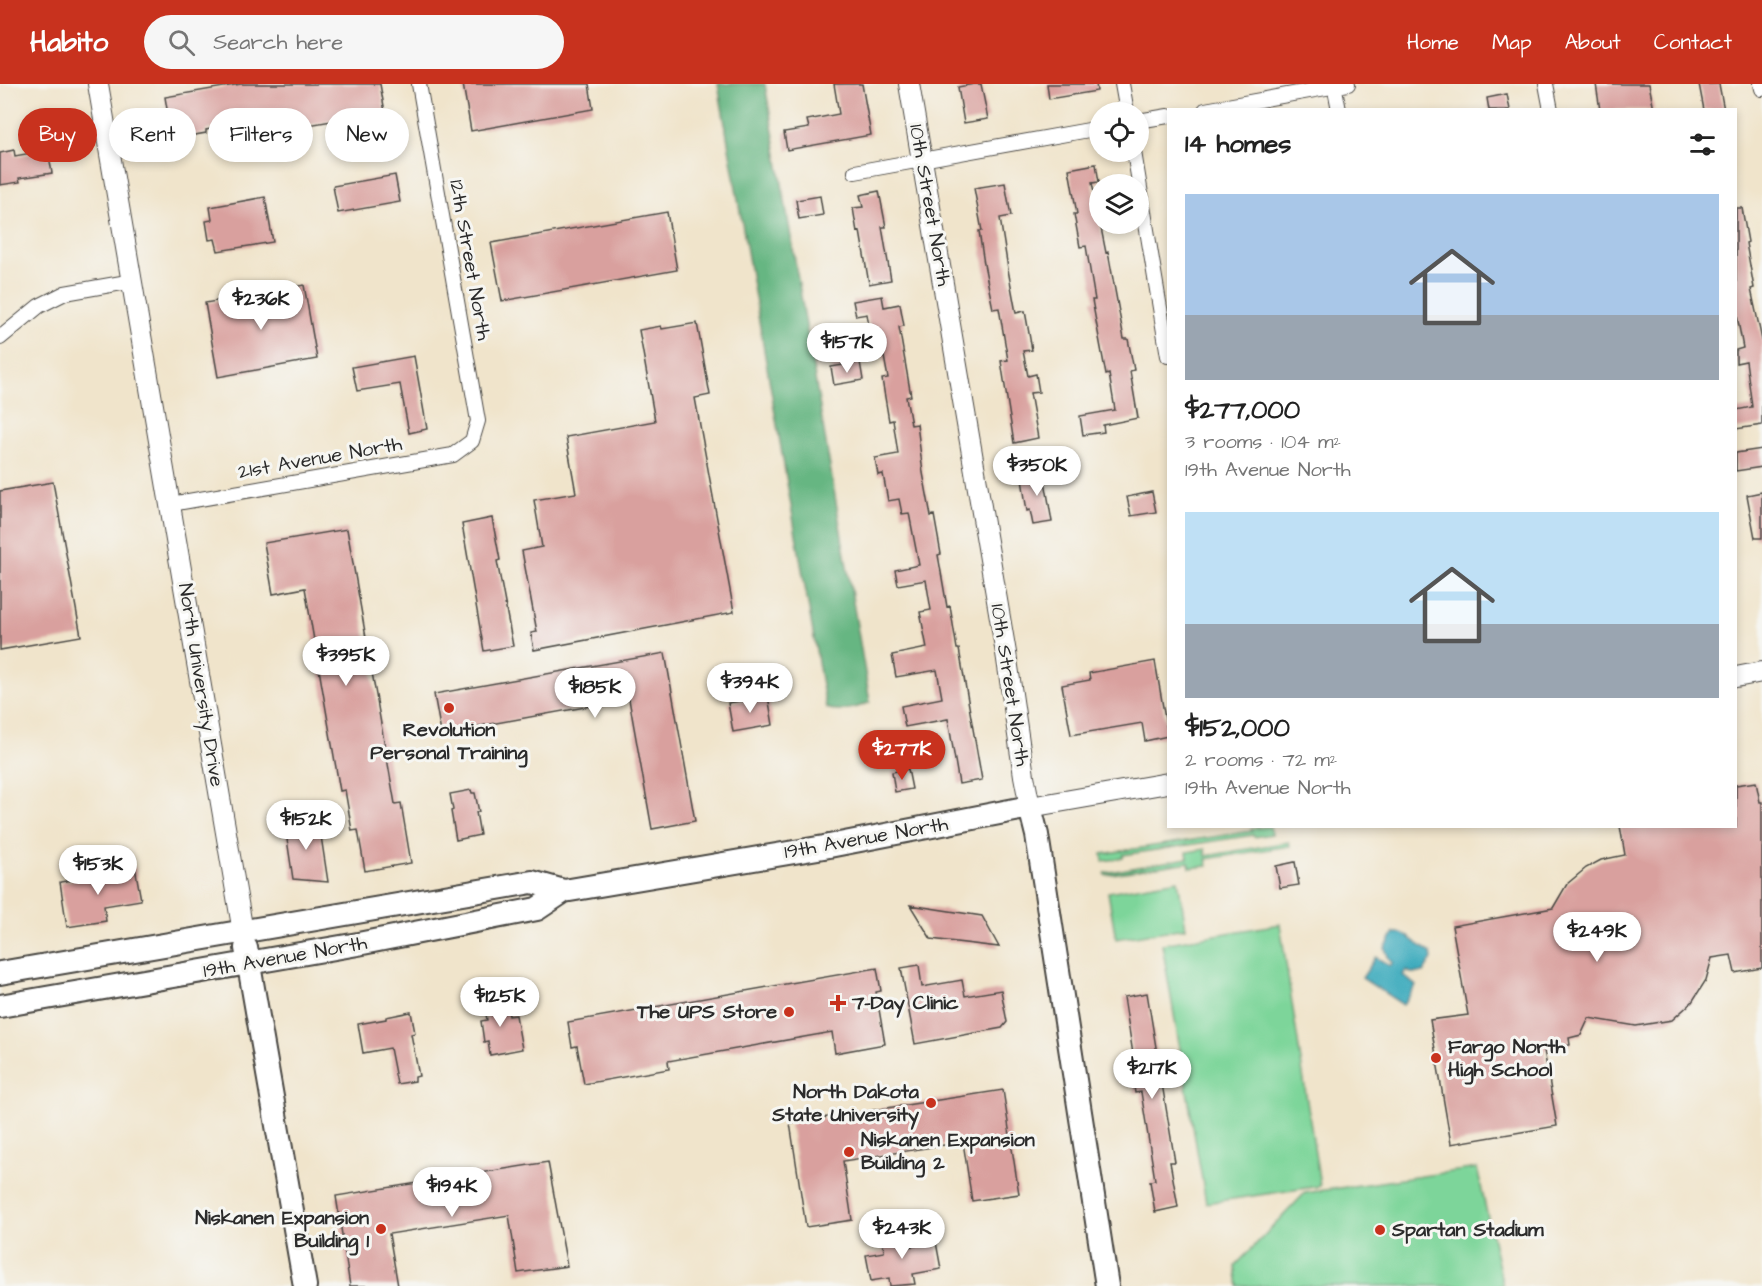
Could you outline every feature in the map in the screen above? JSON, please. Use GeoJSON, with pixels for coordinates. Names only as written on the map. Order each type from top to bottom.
{"type":"FeatureCollection","features":[{"type":"Feature","properties":{"kind":"main road","name":"19th Avenue North"},"geometry":{"type":"LineString","coordinates":[[0,1006],[358,944],[537,909],[564,891],[824,847],[1030,807]]}},
{"type":"Feature","properties":{"kind":"main road","name":"10th Street North"},"geometry":{"type":"LineString","coordinates":[[1030,807],[1039,847],[1107,1286]]}},
{"type":"Feature","properties":{"kind":"main road","name":"19th Avenue North"},"geometry":{"type":"LineString","coordinates":[[0,973],[532,882],[564,891]]}},
{"type":"Feature","properties":{"kind":"main road","name":"North University Drive"},"geometry":{"type":"LineString","coordinates":[[243,932],[305,1286]]}},
{"type":"Feature","properties":{"kind":"street","name":"North University Drive"},"geometry":{"type":"LineString","coordinates":[[98,84],[243,932]]}},
{"type":"Feature","properties":{"kind":"street","name":"12th Street North"},"geometry":{"type":"LineString","coordinates":[[419,84],[478,421],[472,441]]}},
{"type":"Feature","properties":{"kind":"street","name":"10th Street North"},"geometry":{"type":"LineString","coordinates":[[909,84],[1030,807]]}},
{"type":"Feature","properties":{"kind":"street"},"geometry":{"type":"LineString","coordinates":[[1122,84],[1125,102]]}},
{"type":"Feature","properties":{"kind":"street"},"geometry":{"type":"LineString","coordinates":[[1546,84],[1551,108]]}},
{"type":"Feature","properties":{"kind":"street"},"geometry":{"type":"LineString","coordinates":[[1761,84],[1762,89]]}},
{"type":"Feature","properties":{"kind":"street"},"geometry":{"type":"LineString","coordinates":[[1216,108],[1339,85],[1339,108]]}},
{"type":"Feature","properties":{"kind":"street"},"geometry":{"type":"LineString","coordinates":[[1149,120],[1167,116]]}},
{"type":"Feature","properties":{"kind":"street"},"geometry":{"type":"LineString","coordinates":[[855,172],[1089,130]]}},
{"type":"Feature","properties":{"kind":"street"},"geometry":{"type":"LineString","coordinates":[[1136,162],[1167,350]]}},
{"type":"Feature","properties":{"kind":"street"},"geometry":{"type":"LineString","coordinates":[[0,338],[39,306],[65,293],[133,281]]}},
{"type":"Feature","properties":{"kind":"street","name":"21st Avenue North"},"geometry":{"type":"LineString","coordinates":[[171,504],[453,455],[472,441]]}},
{"type":"Feature","properties":{"kind":"street"},"geometry":{"type":"LineString","coordinates":[[1737,677],[1762,672]]}},
{"type":"Feature","properties":{"kind":"street","name":"19th Avenue North"},"geometry":{"type":"LineString","coordinates":[[1030,807],[1167,783]]}},
{"type":"Feature","properties":{"kind":"green space"},"geometry":{"type":"Polygon","coordinates":[[[718,84],[765,84],[870,702],[854,708],[836,710],[826,708],[718,84]]]}},
{"type":"Feature","properties":{"kind":"green space"},"geometry":{"type":"Polygon","coordinates":[[[1270,828],[1272,834],[1123,855],[1123,858],[1103,861],[1102,854],[1252,831],[1251,829],[1270,828]]]}},
{"type":"Feature","properties":{"kind":"green space"},"geometry":{"type":"Polygon","coordinates":[[[1289,842],[1290,846],[1206,859],[1208,866],[1190,868],[1189,862],[1105,875],[1105,873],[1188,858],[1187,852],[1205,849],[1206,856],[1289,842]]]}},
{"type":"Feature","properties":{"kind":"green space"},"geometry":{"type":"Polygon","coordinates":[[[1178,880],[1186,928],[1116,939],[1108,892],[1178,880]]]}},
{"type":"Feature","properties":{"kind":"green space"},"geometry":{"type":"Polygon","coordinates":[[[1280,924],[1320,1186],[1206,1203],[1162,944],[1280,924]]]}},
{"type":"Feature","properties":{"kind":"green space","name":"Spartan Stadium"},"geometry":{"type":"Polygon","coordinates":[[[1477,1168],[1503,1286],[1238,1286],[1235,1266],[1305,1193],[1477,1168]]]}},
{"type":"Feature","properties":{"kind":"water"},"geometry":{"type":"Polygon","coordinates":[[[1394,933],[1402,933],[1431,953],[1432,959],[1423,973],[1411,973],[1406,970],[1403,975],[1416,986],[1403,1005],[1362,978],[1376,957],[1390,966],[1393,962],[1389,959],[1385,948],[1394,933]]]}},
{"type":"Feature","properties":{"kind":"building"},"geometry":{"type":"Polygon","coordinates":[[[241,84],[380,84],[384,108],[325,108],[325,122],[313,124],[313,108],[208,108],[208,130],[206,133],[196,135],[196,108],[167,108],[165,97],[241,84]]]}},
{"type":"Feature","properties":{"kind":"building"},"geometry":{"type":"Polygon","coordinates":[[[463,84],[589,84],[593,109],[471,131],[463,84]]]}},
{"type":"Feature","properties":{"kind":"building"},"geometry":{"type":"Polygon","coordinates":[[[834,84],[862,84],[871,135],[787,150],[784,132],[809,128],[807,120],[839,114],[834,84]]]}},
{"type":"Feature","properties":{"kind":"building"},"geometry":{"type":"Polygon","coordinates":[[[981,84],[988,119],[964,123],[958,87],[981,84]]]}},
{"type":"Feature","properties":{"kind":"building"},"geometry":{"type":"Polygon","coordinates":[[[1047,84],[1096,84],[1097,91],[1049,99],[1047,84]]]}},
{"type":"Feature","properties":{"kind":"building"},"geometry":{"type":"Polygon","coordinates":[[[1596,84],[1649,84],[1654,108],[1600,108],[1596,84]]]}},
{"type":"Feature","properties":{"kind":"building"},"geometry":{"type":"Polygon","coordinates":[[[1699,84],[1719,84],[1724,108],[1704,108],[1699,84]]]}},
{"type":"Feature","properties":{"kind":"building"},"geometry":{"type":"Polygon","coordinates":[[[1507,94],[1510,108],[1489,108],[1487,98],[1507,94]]]}},
{"type":"Feature","properties":{"kind":"building"},"geometry":{"type":"Polygon","coordinates":[[[14,150],[15,156],[18,155],[18,162],[50,162],[52,173],[19,178],[20,182],[0,185],[0,153],[14,150]]]}},
{"type":"Feature","properties":{"kind":"building"},"geometry":{"type":"Polygon","coordinates":[[[1096,164],[1098,174],[1089,174],[1089,234],[1102,234],[1106,253],[1108,252],[1124,339],[1128,339],[1134,370],[1130,371],[1138,418],[1103,425],[1104,432],[1083,435],[1080,416],[1115,410],[1092,300],[1095,300],[1086,246],[1080,247],[1069,169],[1096,164]]]}},
{"type":"Feature","properties":{"kind":"building"},"geometry":{"type":"Polygon","coordinates":[[[395,175],[400,202],[338,213],[333,186],[395,175]]]}},
{"type":"Feature","properties":{"kind":"building"},"geometry":{"type":"Polygon","coordinates":[[[1005,183],[1011,216],[1000,218],[1009,275],[1016,313],[1025,311],[1032,350],[1023,351],[1028,376],[1036,374],[1039,392],[1030,393],[1038,438],[1014,443],[1001,361],[1008,360],[999,308],[993,309],[984,264],[979,231],[982,231],[974,188],[1005,183]]]}},
{"type":"Feature","properties":{"kind":"building"},"geometry":{"type":"Polygon","coordinates":[[[879,191],[886,227],[882,227],[891,280],[869,284],[860,231],[857,232],[853,208],[863,207],[860,195],[879,191]]]}},
{"type":"Feature","properties":{"kind":"building"},"geometry":{"type":"Polygon","coordinates":[[[820,196],[823,215],[799,219],[796,200],[820,196]]]}},
{"type":"Feature","properties":{"kind":"building"},"geometry":{"type":"Polygon","coordinates":[[[265,197],[273,242],[218,251],[215,239],[209,240],[206,221],[212,220],[210,207],[265,197]]]}},
{"type":"Feature","properties":{"kind":"building"},"geometry":{"type":"Polygon","coordinates":[[[1737,208],[1742,208],[1754,288],[1751,289],[1762,340],[1762,425],[1737,429],[1737,410],[1752,407],[1746,361],[1737,363],[1737,350],[1743,348],[1737,315],[1737,208]]]}},
{"type":"Feature","properties":{"kind":"building"},"geometry":{"type":"Polygon","coordinates":[[[667,212],[677,270],[502,301],[491,243],[667,212]]]}},
{"type":"Feature","properties":{"kind":"building"},"geometry":{"type":"Polygon","coordinates":[[[304,285],[317,359],[218,377],[205,303],[304,285]]]}},
{"type":"Feature","properties":{"kind":"building"},"geometry":{"type":"Polygon","coordinates":[[[882,296],[884,307],[900,304],[904,326],[899,327],[911,396],[906,397],[911,425],[917,424],[923,473],[941,554],[938,555],[947,607],[950,606],[957,649],[959,649],[982,780],[959,784],[948,719],[905,727],[901,706],[942,698],[937,670],[896,677],[892,655],[927,648],[920,612],[931,610],[926,580],[898,585],[895,570],[919,565],[909,513],[902,514],[899,499],[888,501],[883,474],[878,475],[875,458],[898,454],[893,420],[889,421],[882,379],[888,378],[879,330],[870,332],[867,314],[856,316],[853,301],[882,296]]]}},
{"type":"Feature","properties":{"kind":"building"},"geometry":{"type":"Polygon","coordinates":[[[697,323],[710,395],[695,398],[734,612],[534,650],[531,633],[537,632],[522,551],[542,547],[534,500],[576,493],[566,437],[655,421],[639,330],[697,323]]]}},
{"type":"Feature","properties":{"kind":"building"},"geometry":{"type":"Polygon","coordinates":[[[834,344],[836,357],[820,360],[818,347],[834,344]]]}},
{"type":"Feature","properties":{"kind":"building"},"geometry":{"type":"Polygon","coordinates":[[[414,356],[427,429],[409,433],[400,384],[357,391],[352,367],[414,356]]]}},
{"type":"Feature","properties":{"kind":"building"},"geometry":{"type":"Polygon","coordinates":[[[860,362],[863,380],[834,385],[831,367],[860,362]]]}},
{"type":"Feature","properties":{"kind":"building"},"geometry":{"type":"Polygon","coordinates":[[[1762,449],[1762,467],[1737,471],[1737,453],[1762,449]]]}},
{"type":"Feature","properties":{"kind":"building"},"geometry":{"type":"Polygon","coordinates":[[[1043,469],[1052,522],[1033,525],[1030,510],[1027,511],[1021,473],[1043,469]]]}},
{"type":"Feature","properties":{"kind":"building"},"geometry":{"type":"Polygon","coordinates":[[[53,482],[81,636],[0,650],[0,491],[53,482]]]}},
{"type":"Feature","properties":{"kind":"building"},"geometry":{"type":"Polygon","coordinates":[[[1152,492],[1156,512],[1131,516],[1127,497],[1152,492]]]}},
{"type":"Feature","properties":{"kind":"building"},"geometry":{"type":"Polygon","coordinates":[[[1762,492],[1762,538],[1755,538],[1747,495],[1762,492]]]}},
{"type":"Feature","properties":{"kind":"building"},"geometry":{"type":"Polygon","coordinates":[[[492,518],[500,560],[497,561],[513,646],[484,651],[462,524],[492,518]]]}},
{"type":"Feature","properties":{"kind":"building"},"geometry":{"type":"Polygon","coordinates":[[[347,529],[395,804],[401,803],[411,863],[365,871],[358,830],[352,831],[345,790],[340,791],[305,588],[273,594],[264,543],[347,529]]]}},
{"type":"Feature","properties":{"kind":"building"},"geometry":{"type":"Polygon","coordinates":[[[665,653],[695,821],[652,829],[629,699],[441,733],[434,694],[665,653]]]}},
{"type":"Feature","properties":{"kind":"building"},"geometry":{"type":"Polygon","coordinates":[[[1155,661],[1167,736],[1145,741],[1142,723],[1071,735],[1062,685],[1090,680],[1089,673],[1155,661]]]}},
{"type":"Feature","properties":{"kind":"building"},"geometry":{"type":"Polygon","coordinates":[[[768,696],[773,725],[733,732],[728,703],[768,696]]]}},
{"type":"Feature","properties":{"kind":"building"},"geometry":{"type":"Polygon","coordinates":[[[908,769],[912,789],[895,792],[892,772],[908,769]]]}},
{"type":"Feature","properties":{"kind":"building"},"geometry":{"type":"Polygon","coordinates":[[[1756,782],[1760,802],[1762,802],[1762,968],[1735,973],[1731,955],[1712,958],[1706,980],[1692,1002],[1672,1020],[1636,1026],[1589,1018],[1581,1035],[1569,1038],[1570,1045],[1544,1050],[1557,1126],[1451,1144],[1430,1020],[1468,1015],[1452,926],[1553,908],[1567,884],[1586,868],[1601,860],[1625,855],[1620,828],[1737,828],[1737,785],[1756,782]]]}},
{"type":"Feature","properties":{"kind":"building"},"geometry":{"type":"Polygon","coordinates":[[[471,790],[475,793],[479,812],[476,812],[480,835],[456,840],[450,794],[471,790]]]}},
{"type":"Feature","properties":{"kind":"building"},"geometry":{"type":"Polygon","coordinates":[[[284,819],[319,823],[328,882],[293,879],[284,819]]]}},
{"type":"Feature","properties":{"kind":"building"},"geometry":{"type":"Polygon","coordinates":[[[1295,862],[1299,885],[1280,888],[1276,866],[1295,862]]]}},
{"type":"Feature","properties":{"kind":"building"},"geometry":{"type":"Polygon","coordinates":[[[135,867],[141,900],[104,906],[106,921],[67,927],[60,882],[120,872],[120,869],[135,867]]]}},
{"type":"Feature","properties":{"kind":"building"},"geometry":{"type":"Polygon","coordinates":[[[910,905],[982,916],[999,947],[931,939],[910,905]]]}},
{"type":"Feature","properties":{"kind":"building"},"geometry":{"type":"Polygon","coordinates":[[[919,965],[922,987],[962,980],[965,996],[1001,990],[1007,1022],[1002,1028],[915,1044],[901,968],[919,965]]]}},
{"type":"Feature","properties":{"kind":"building"},"geometry":{"type":"Polygon","coordinates":[[[877,968],[881,991],[876,992],[885,1044],[835,1053],[832,1032],[668,1061],[669,1069],[584,1084],[577,1046],[572,1047],[568,1022],[877,968]]]}},
{"type":"Feature","properties":{"kind":"building"},"geometry":{"type":"Polygon","coordinates":[[[1147,993],[1175,1162],[1170,1162],[1178,1207],[1155,1212],[1150,1181],[1155,1180],[1141,1092],[1135,1093],[1132,1073],[1136,1073],[1124,997],[1147,993]]]}},
{"type":"Feature","properties":{"kind":"building"},"geometry":{"type":"Polygon","coordinates":[[[494,998],[506,998],[509,1016],[516,1015],[522,1049],[490,1055],[488,1041],[484,1042],[481,1021],[487,1020],[484,1002],[494,998]]]}},
{"type":"Feature","properties":{"kind":"building"},"geometry":{"type":"Polygon","coordinates":[[[411,1012],[415,1033],[411,1034],[419,1076],[415,1077],[415,1081],[397,1084],[390,1048],[363,1053],[358,1024],[411,1012]]]}},
{"type":"Feature","properties":{"kind":"building","name":"Niskanen Expansion Building 2"},"geometry":{"type":"Polygon","coordinates":[[[1003,1090],[1019,1194],[972,1201],[963,1142],[843,1161],[852,1220],[806,1227],[790,1123],[1003,1090]]]}},
{"type":"Feature","properties":{"kind":"building","name":"Niskanen Expansion Building 1"},"geometry":{"type":"Polygon","coordinates":[[[548,1162],[567,1266],[518,1273],[509,1215],[389,1234],[398,1286],[350,1286],[336,1196],[548,1162]]]}},
{"type":"Feature","properties":{"kind":"building"},"geometry":{"type":"Polygon","coordinates":[[[905,1231],[908,1247],[936,1242],[941,1269],[913,1274],[915,1284],[890,1286],[889,1278],[871,1281],[866,1255],[884,1252],[882,1235],[905,1231]]]}},
{"type":"Feature","properties":{"kind":"place","name":"Revolution Personal Training"},"geometry":{"type":"Point","coordinates":[449,708]}},
{"type":"Feature","properties":{"kind":"place","name":"7-Day Clinic"},"geometry":{"type":"Point","coordinates":[838,1003]}},
{"type":"Feature","properties":{"kind":"place","name":"The UPS Store"},"geometry":{"type":"Point","coordinates":[789,1012]}},
{"type":"Feature","properties":{"kind":"place","name":"Fargo North High School"},"geometry":{"type":"Point","coordinates":[1436,1058]}},
{"type":"Feature","properties":{"kind":"place","name":"North Dakota State University"},"geometry":{"type":"Point","coordinates":[931,1103]}},
{"type":"Feature","properties":{"kind":"place","name":"Niskanen Expansion Building 2"},"geometry":{"type":"Point","coordinates":[849,1152]}},
{"type":"Feature","properties":{"kind":"place","name":"Niskanen Expansion Building 1"},"geometry":{"type":"Point","coordinates":[381,1229]}},
{"type":"Feature","properties":{"kind":"place","name":"Spartan Stadium"},"geometry":{"type":"Point","coordinates":[1380,1230]}}]}
